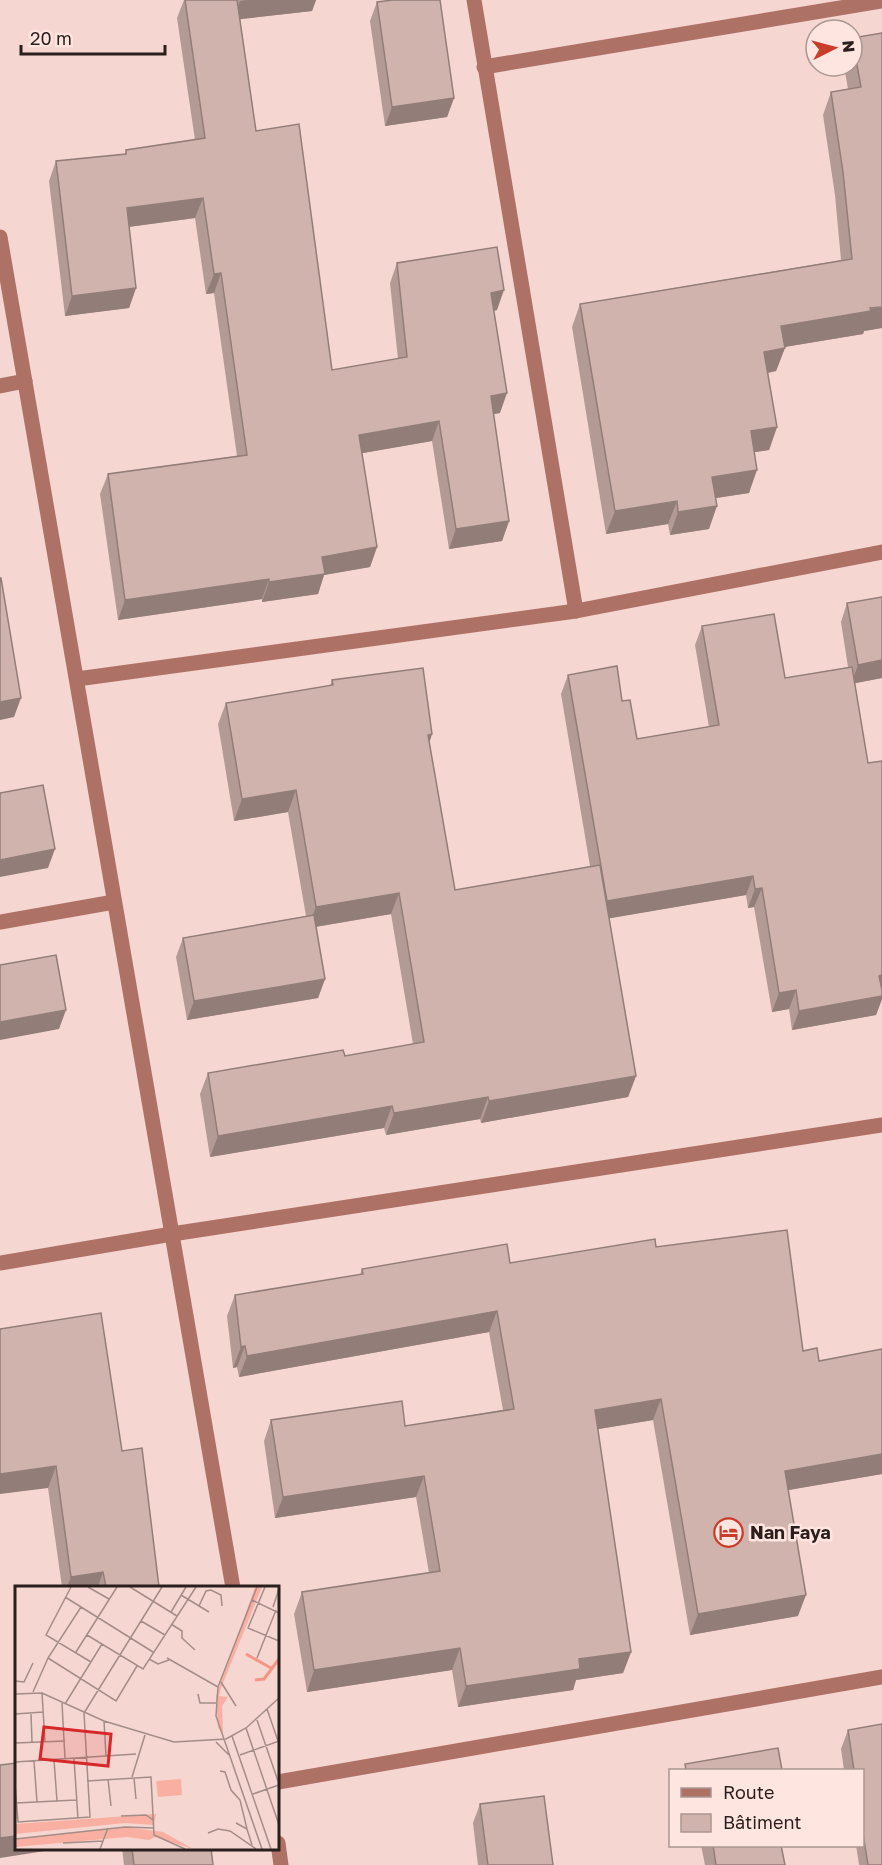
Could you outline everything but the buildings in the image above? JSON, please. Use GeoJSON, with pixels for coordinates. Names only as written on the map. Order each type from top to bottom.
{"type":"FeatureCollection","features":[{"type":"Feature","properties":{"kind":"street"},"geometry":{"type":"LineString","coordinates":[[474,0],[576,611]]}},
{"type":"Feature","properties":{"kind":"street"},"geometry":{"type":"LineString","coordinates":[[484,67],[882,1]]}},
{"type":"Feature","properties":{"kind":"street"},"geometry":{"type":"LineString","coordinates":[[0,237],[233,1586]]}},
{"type":"Feature","properties":{"kind":"street"},"geometry":{"type":"LineString","coordinates":[[0,386],[25,381]]}},
{"type":"Feature","properties":{"kind":"street"},"geometry":{"type":"LineString","coordinates":[[76,679],[576,611],[882,552]]}},
{"type":"Feature","properties":{"kind":"street"},"geometry":{"type":"LineString","coordinates":[[0,922],[114,902]]}},
{"type":"Feature","properties":{"kind":"street"},"geometry":{"type":"LineString","coordinates":[[0,1263],[172,1234],[882,1125]]}},
{"type":"Feature","properties":{"kind":"street"},"geometry":{"type":"LineString","coordinates":[[279,1782],[882,1677]]}},
{"type":"Feature","properties":{"kind":"street"},"geometry":{"type":"LineString","coordinates":[[279,1850],[281,1865]]}},
{"type":"Feature","properties":{"kind":"place","name":"Nan Faya"},"geometry":{"type":"Point","coordinates":[729,1532]}}]}
